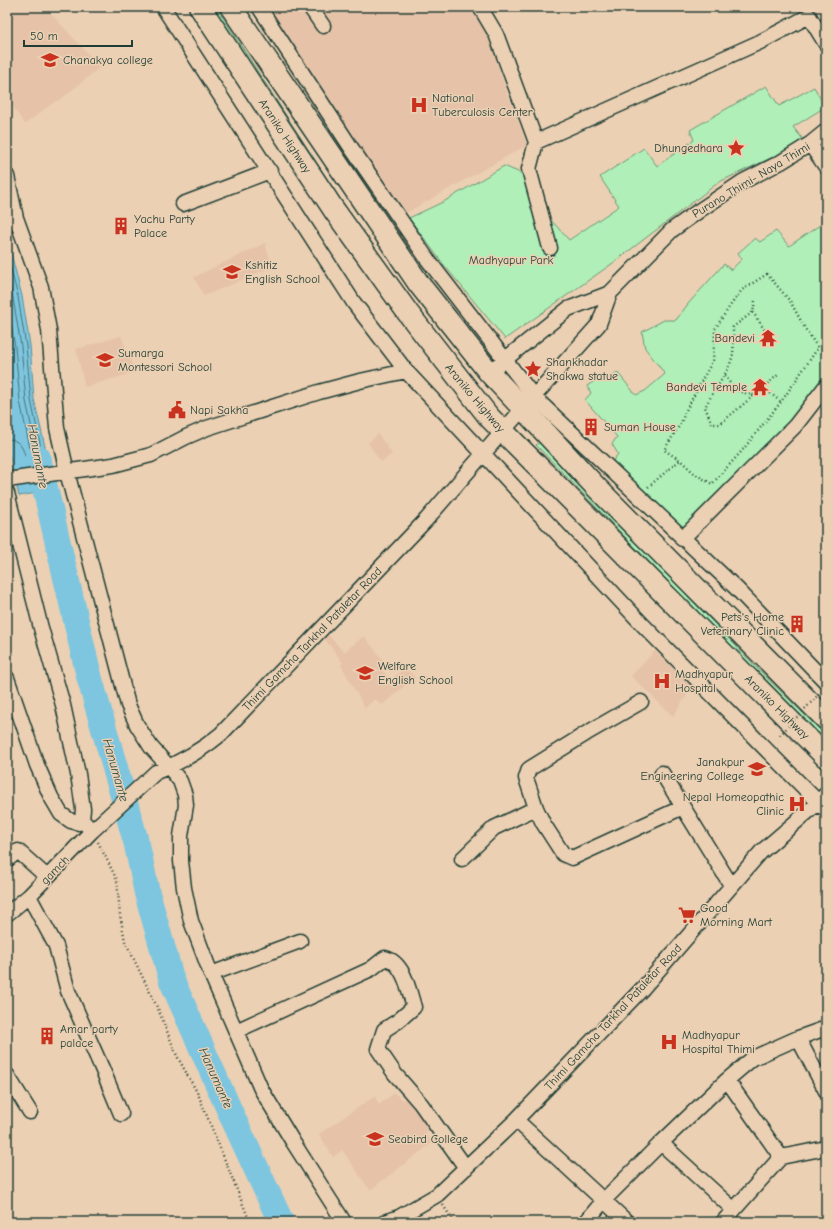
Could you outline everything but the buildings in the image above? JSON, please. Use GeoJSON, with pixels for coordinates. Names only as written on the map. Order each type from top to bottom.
{"type":"FeatureCollection","features":[{"type":"Feature","properties":{"kind":"highway","name":"Araniko Highway"},"geometry":{"type":"LineString","coordinates":[[200,7],[338,217],[408,313],[489,417],[826,757]]}},
{"type":"Feature","properties":{"kind":"highway"},"geometry":{"type":"LineString","coordinates":[[231,7],[342,173],[419,284],[488,371],[529,404],[596,487],[826,719]]}},
{"type":"Feature","properties":{"kind":"street"},"geometry":{"type":"LineString","coordinates":[[163,7],[354,303],[406,371],[643,625],[823,802]]}},
{"type":"Feature","properties":{"kind":"street"},"geometry":{"type":"LineString","coordinates":[[259,7],[352,149],[428,260],[505,360],[529,404],[638,496],[682,539],[737,589],[824,687]]}},
{"type":"Feature","properties":{"kind":"street"},"geometry":{"type":"LineString","coordinates":[[310,7],[323,26]]}},
{"type":"Feature","properties":{"kind":"street"},"geometry":{"type":"LineString","coordinates":[[480,7],[496,34],[536,142],[529,169],[550,248]]}},
{"type":"Feature","properties":{"kind":"street"},"geometry":{"type":"LineString","coordinates":[[536,142],[760,42],[809,16],[826,44]]}},
{"type":"Feature","properties":{"kind":"street","name":"Purano Thimi- Naya Thimi"},"geometry":{"type":"LineString","coordinates":[[503,431],[529,404],[599,324],[610,293],[672,230],[742,182],[781,162],[810,144],[826,131]]}},
{"type":"Feature","properties":{"kind":"street"},"geometry":{"type":"LineString","coordinates":[[810,144],[826,168]]}},
{"type":"Feature","properties":{"kind":"street"},"geometry":{"type":"LineString","coordinates":[[183,204],[270,171]]}},
{"type":"Feature","properties":{"kind":"street"},"geometry":{"type":"LineString","coordinates":[[7,176],[16,218],[40,287],[49,330],[61,473],[128,705],[137,725],[163,769],[180,781],[185,795],[186,805],[181,836],[181,861],[184,888],[191,921],[211,974],[261,1089],[344,1222]]}},
{"type":"Feature","properties":{"kind":"street"},"geometry":{"type":"LineString","coordinates":[[488,371],[505,360],[568,310],[610,293]]}},
{"type":"Feature","properties":{"kind":"street"},"geometry":{"type":"LineString","coordinates":[[10,479],[113,466],[151,455],[186,436],[207,428],[360,380],[406,371]]}},
{"type":"Feature","properties":{"kind":"street"},"geometry":{"type":"LineString","coordinates":[[682,539],[795,426],[826,386]]}},
{"type":"Feature","properties":{"kind":"street","name":"Thimi Gamcha Tarkhal Pataletar Road"},"geometry":{"type":"LineString","coordinates":[[96,828],[163,769],[210,743],[221,734],[426,520],[503,431]]}},
{"type":"Feature","properties":{"kind":"street"},"geometry":{"type":"LineString","coordinates":[[7,493],[41,628],[63,705],[78,774],[83,809],[82,820]]}},
{"type":"Feature","properties":{"kind":"street"},"geometry":{"type":"LineString","coordinates":[[7,678],[37,765],[51,797],[61,814],[71,821],[79,822],[82,820],[96,828]]}},
{"type":"Feature","properties":{"kind":"street"},"geometry":{"type":"LineString","coordinates":[[641,702],[529,769],[526,778],[536,808],[543,823],[563,854],[572,858],[683,807]]}},
{"type":"Feature","properties":{"kind":"street"},"geometry":{"type":"LineString","coordinates":[[662,773],[731,885]]}},
{"type":"Feature","properties":{"kind":"street","name":"Thimi Gamcha Tarkhal Pataletar Road"},"geometry":{"type":"LineString","coordinates":[[385,1222],[399,1217],[432,1198],[466,1168],[516,1120],[643,988],[761,852],[823,802]]}},
{"type":"Feature","properties":{"kind":"street"},"geometry":{"type":"LineString","coordinates":[[462,859],[494,828],[536,808]]}},
{"type":"Feature","properties":{"kind":"street","name":"gamch"},"geometry":{"type":"LineString","coordinates":[[7,914],[29,896],[96,828]]}},
{"type":"Feature","properties":{"kind":"street"},"geometry":{"type":"LineString","coordinates":[[7,860],[18,851],[48,877]]}},
{"type":"Feature","properties":{"kind":"street"},"geometry":{"type":"LineString","coordinates":[[29,896],[56,946],[68,991],[121,1114]]}},
{"type":"Feature","properties":{"kind":"street"},"geometry":{"type":"LineString","coordinates":[[211,974],[300,941]]}},
{"type":"Feature","properties":{"kind":"street"},"geometry":{"type":"LineString","coordinates":[[236,1031],[371,968],[385,958],[394,961],[406,979],[414,1007],[398,1021],[384,1030],[378,1049],[395,1074],[421,1104],[466,1168]]}},
{"type":"Feature","properties":{"kind":"street"},"geometry":{"type":"LineString","coordinates":[[586,1222],[604,1200],[661,1143],[727,1080],[753,1058],[798,1038],[826,1028]]}},
{"type":"Feature","properties":{"kind":"street"},"geometry":{"type":"LineString","coordinates":[[798,1038],[826,1091]]}},
{"type":"Feature","properties":{"kind":"street"},"geometry":{"type":"LineString","coordinates":[[7,1075],[30,1112]]}},
{"type":"Feature","properties":{"kind":"street"},"geometry":{"type":"LineString","coordinates":[[727,1080],[780,1157]]}},
{"type":"Feature","properties":{"kind":"street"},"geometry":{"type":"LineString","coordinates":[[516,1120],[627,1222]]}},
{"type":"Feature","properties":{"kind":"street"},"geometry":{"type":"LineString","coordinates":[[661,1143],[733,1209]]}},
{"type":"Feature","properties":{"kind":"street"},"geometry":{"type":"LineString","coordinates":[[723,1222],[780,1157],[826,1148]]}},
{"type":"Feature","properties":{"kind":"path"},"geometry":{"type":"LineString","coordinates":[[767,274],[790,301],[818,348],[781,402],[741,452],[712,484],[695,474],[680,460],[664,450],[681,423],[685,412],[713,360],[715,329],[742,290],[767,274]]}},
{"type":"Feature","properties":{"kind":"path"},"geometry":{"type":"LineString","coordinates":[[755,301],[753,312],[769,336]]}},
{"type":"Feature","properties":{"kind":"path"},"geometry":{"type":"LineString","coordinates":[[753,312],[732,327],[733,354],[725,375],[705,407],[712,424],[720,424],[778,375]]}},
{"type":"Feature","properties":{"kind":"path"},"geometry":{"type":"LineString","coordinates":[[725,375],[732,387],[741,393],[754,395]]}},
{"type":"Feature","properties":{"kind":"path"},"geometry":{"type":"LineString","coordinates":[[764,388],[781,402]]}},
{"type":"Feature","properties":{"kind":"path"},"geometry":{"type":"LineString","coordinates":[[638,496],[680,460]]}},
{"type":"Feature","properties":{"kind":"path"},"geometry":{"type":"LineString","coordinates":[[780,735],[824,687]]}},
{"type":"Feature","properties":{"kind":"path"},"geometry":{"type":"LineString","coordinates":[[104,853],[117,880],[120,915],[125,941],[158,1009],[177,1056],[198,1094],[250,1222]]}},
{"type":"Feature","properties":{"kind":"shaded area","name":"Chanakya college"},"geometry":{"type":"Polygon","coordinates":[[[7,7],[45,7],[100,67],[61,99],[53,103],[25,124],[7,99],[7,7]]]}},
{"type":"Feature","properties":{"kind":"shaded area","name":"National Tuberculosis Center"},"geometry":{"type":"Polygon","coordinates":[[[262,7],[469,7],[486,31],[508,96],[527,145],[406,213],[333,114],[262,7]]]}},
{"type":"Feature","properties":{"kind":"shaded area","name":"Kshitiz English School"},"geometry":{"type":"Polygon","coordinates":[[[265,243],[272,267],[204,296],[194,277],[265,243]]]}},
{"type":"Feature","properties":{"kind":"shaded area","name":"Sumarga Montessori School"},"geometry":{"type":"Polygon","coordinates":[[[121,336],[135,372],[85,387],[76,349],[121,336]]]}},
{"type":"Feature","properties":{"kind":"shaded area"},"geometry":{"type":"Polygon","coordinates":[[[378,434],[392,454],[381,462],[368,443],[378,434]]]}},
{"type":"Feature","properties":{"kind":"shaded area","name":"Welfare English School"},"geometry":{"type":"Polygon","coordinates":[[[327,634],[344,652],[364,636],[383,660],[378,665],[390,680],[405,668],[415,677],[382,705],[375,699],[365,708],[341,665],[343,663],[323,636],[327,634]]]}},
{"type":"Feature","properties":{"kind":"shaded area","name":"Madhyapur Hospital"},"geometry":{"type":"Polygon","coordinates":[[[655,651],[692,687],[673,716],[631,676],[655,651]]]}},
{"type":"Feature","properties":{"kind":"shaded area","name":"Seabird College"},"geometry":{"type":"Polygon","coordinates":[[[394,1093],[403,1100],[410,1095],[433,1127],[425,1133],[432,1143],[370,1190],[342,1150],[333,1157],[319,1134],[375,1096],[379,1105],[394,1093]]]}},
{"type":"Feature","properties":{"kind":"green space"},"geometry":{"type":"Polygon","coordinates":[[[211,7],[216,7],[337,194],[413,303],[335,196],[211,7]]]}},
{"type":"Feature","properties":{"kind":"green space","name":"Madhyapur Park"},"geometry":{"type":"Polygon","coordinates":[[[766,86],[779,106],[814,87],[825,107],[793,127],[805,142],[719,182],[613,263],[505,339],[444,265],[409,218],[445,201],[504,166],[525,175],[524,179],[529,196],[569,240],[619,206],[600,177],[644,148],[657,166],[694,140],[690,130],[766,86]]]}},
{"type":"Feature","properties":{"kind":"green space"},"geometry":{"type":"Polygon","coordinates":[[[826,221],[826,381],[792,422],[684,533],[612,462],[618,454],[612,444],[617,437],[585,400],[591,393],[587,386],[600,377],[605,382],[617,372],[636,395],[645,391],[665,374],[645,348],[642,332],[664,320],[676,320],[688,304],[724,264],[731,270],[742,259],[738,253],[755,238],[760,242],[776,231],[789,246],[826,221]]]}},
{"type":"Feature","properties":{"kind":"green space"},"geometry":{"type":"Polygon","coordinates":[[[414,305],[468,372],[466,375],[414,305]]]}},
{"type":"Feature","properties":{"kind":"green space"},"geometry":{"type":"Polygon","coordinates":[[[540,442],[757,668],[826,736],[826,743],[536,445],[540,442]]]}},
{"type":"Feature","properties":{"kind":"water"},"geometry":{"type":"Polygon","coordinates":[[[7,238],[22,296],[30,345],[34,399],[55,490],[19,496],[7,446],[7,238]]]}},
{"type":"Feature","properties":{"kind":"waterway","name":"Hanumante"},"geometry":{"type":"LineString","coordinates":[[38,458],[89,676],[137,845],[147,893],[172,981],[281,1222]]}},
{"type":"Feature","properties":{"kind":"place","name":"Chanakya college"},"geometry":{"type":"Point","coordinates":[50,60]}},
{"type":"Feature","properties":{"kind":"place","name":"National Tuberculosis Center"},"geometry":{"type":"Point","coordinates":[419,105]}},
{"type":"Feature","properties":{"kind":"place","name":"Dhungedhara"},"geometry":{"type":"Point","coordinates":[736,148]}},
{"type":"Feature","properties":{"kind":"place","name":"Yachu Party Palace"},"geometry":{"type":"Point","coordinates":[121,226]}},
{"type":"Feature","properties":{"kind":"place","name":"Kshitiz English School"},"geometry":{"type":"Point","coordinates":[232,272]}},
{"type":"Feature","properties":{"kind":"place","name":"Bandevi"},"geometry":{"type":"Point","coordinates":[768,338]}},
{"type":"Feature","properties":{"kind":"place","name":"Sumarga Montessori School"},"geometry":{"type":"Point","coordinates":[105,360]}},
{"type":"Feature","properties":{"kind":"place","name":"Shankhadar Shakwa statue"},"geometry":{"type":"Point","coordinates":[533,369]}},
{"type":"Feature","properties":{"kind":"place","name":"Bandevi Temple"},"geometry":{"type":"Point","coordinates":[760,387]}},
{"type":"Feature","properties":{"kind":"place","name":"Napi Sakha"},"geometry":{"type":"Point","coordinates":[177,410]}},
{"type":"Feature","properties":{"kind":"place","name":"Suman House"},"geometry":{"type":"Point","coordinates":[591,427]}},
{"type":"Feature","properties":{"kind":"place","name":"Pets's Home Veterinary Clinic"},"geometry":{"type":"Point","coordinates":[797,624]}},
{"type":"Feature","properties":{"kind":"place","name":"Welfare English School"},"geometry":{"type":"Point","coordinates":[365,673]}},
{"type":"Feature","properties":{"kind":"place","name":"Madhyapur Hospital"},"geometry":{"type":"Point","coordinates":[662,681]}},
{"type":"Feature","properties":{"kind":"place","name":"Janakpur Engineering College"},"geometry":{"type":"Point","coordinates":[757,769]}},
{"type":"Feature","properties":{"kind":"place","name":"Nepal Homeopathic Clinic"},"geometry":{"type":"Point","coordinates":[797,804]}},
{"type":"Feature","properties":{"kind":"place","name":"Good Morning Mart"},"geometry":{"type":"Point","coordinates":[687,915]}},
{"type":"Feature","properties":{"kind":"place","name":"Amar party palace"},"geometry":{"type":"Point","coordinates":[47,1036]}},
{"type":"Feature","properties":{"kind":"place","name":"Madhyapur Hospital Thimi"},"geometry":{"type":"Point","coordinates":[669,1042]}},
{"type":"Feature","properties":{"kind":"place","name":"Seabird College"},"geometry":{"type":"Point","coordinates":[375,1139]}}]}
